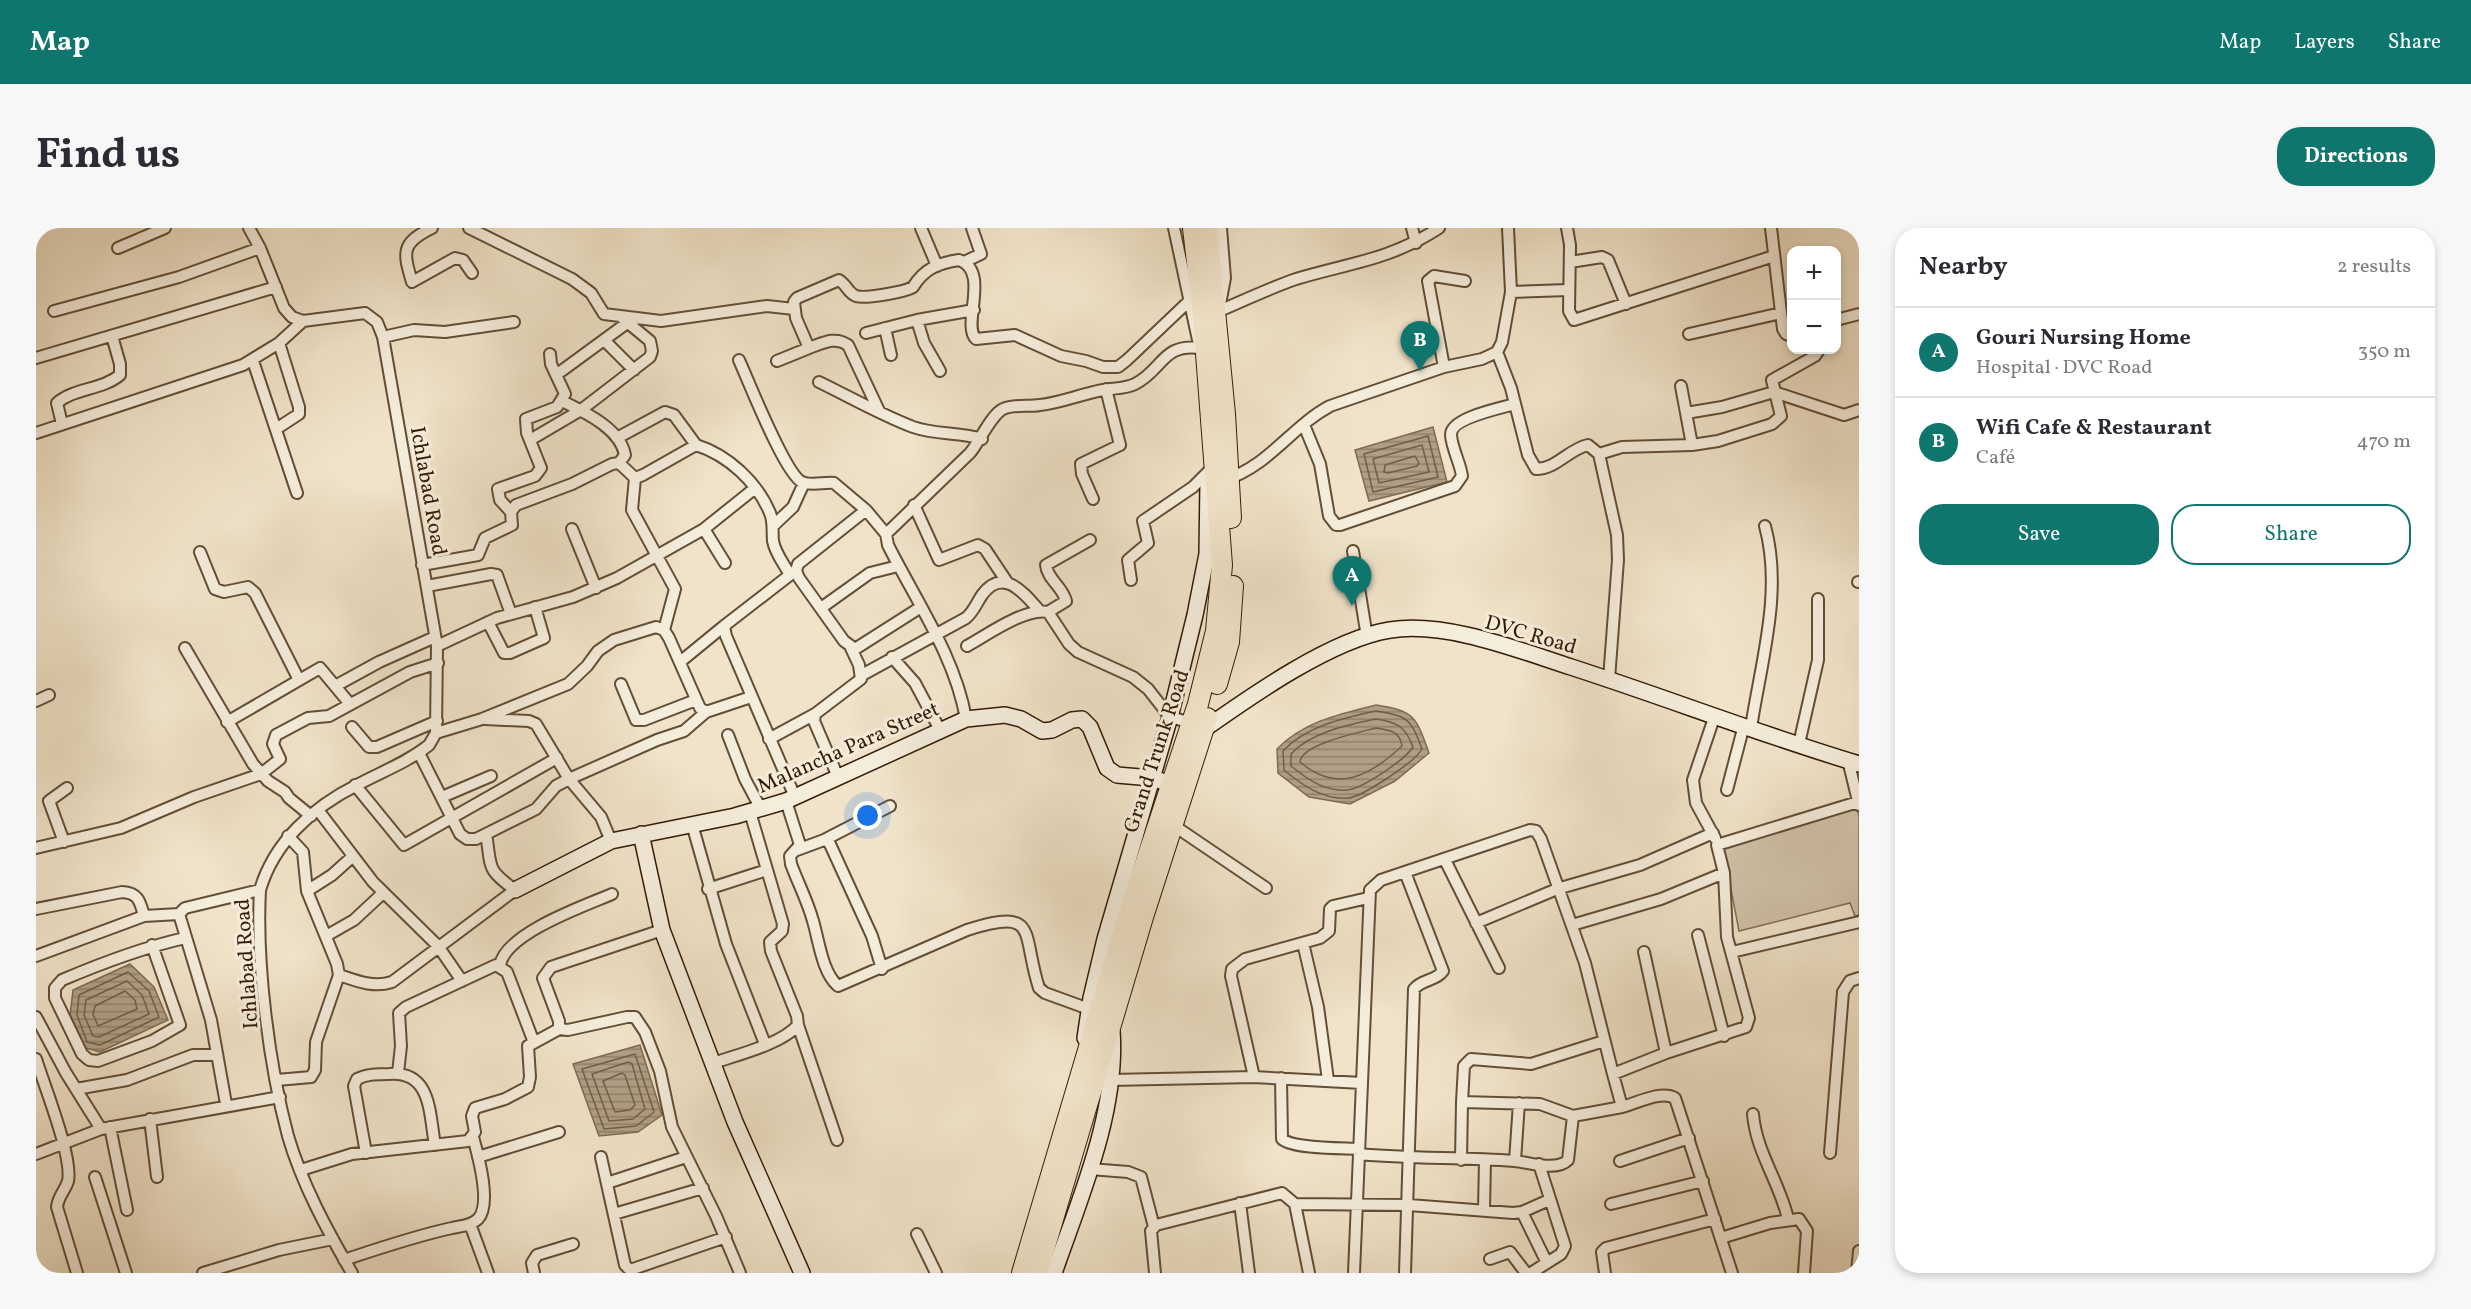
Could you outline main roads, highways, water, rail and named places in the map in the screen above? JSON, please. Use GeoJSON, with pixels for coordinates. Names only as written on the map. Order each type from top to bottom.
{"type":"FeatureCollection","features":[{"type":"Feature","properties":{"kind":"highway","name":"Grand Trunk Road"},"geometry":{"type":"LineString","coordinates":[[1022,1273],[1169,783],[1198,727],[1225,660],[1232,618],[1234,571],[1214,449],[1194,228]]}},
{"type":"Feature","properties":{"kind":"highway","name":"Grand Trunk Road"},"geometry":{"type":"LineString","coordinates":[[1207,228],[1218,318],[1218,478]]}},
{"type":"Feature","properties":{"kind":"highway","name":"Grand Trunk Road"},"geometry":{"type":"LineString","coordinates":[[1036,1273],[1173,825],[1169,783]]}},
{"type":"Feature","properties":{"kind":"water"},"geometry":{"type":"Polygon","coordinates":[[[1433,427],[1447,482],[1369,501],[1355,450],[1433,427]]]}},
{"type":"Feature","properties":{"kind":"water"},"geometry":{"type":"Polygon","coordinates":[[[1376,705],[1399,710],[1412,718],[1421,731],[1429,753],[1395,781],[1350,804],[1309,797],[1278,773],[1277,749],[1298,732],[1322,720],[1376,705]]]}},
{"type":"Feature","properties":{"kind":"water"},"geometry":{"type":"Polygon","coordinates":[[[130,964],[154,987],[168,1020],[100,1052],[82,1047],[70,1016],[73,990],[130,964]]]}},
{"type":"Feature","properties":{"kind":"water"},"geometry":{"type":"Polygon","coordinates":[[[640,1045],[662,1115],[638,1132],[599,1136],[573,1064],[640,1045]]]}},
{"type":"Feature","properties":{"kind":"place","name":"Wifi Cafe & Restaurant"},"geometry":{"type":"Point","coordinates":[1420,371]}},
{"type":"Feature","properties":{"kind":"place","name":"Gouri Nursing Home"},"geometry":{"type":"Point","coordinates":[1352,606]}}]}
